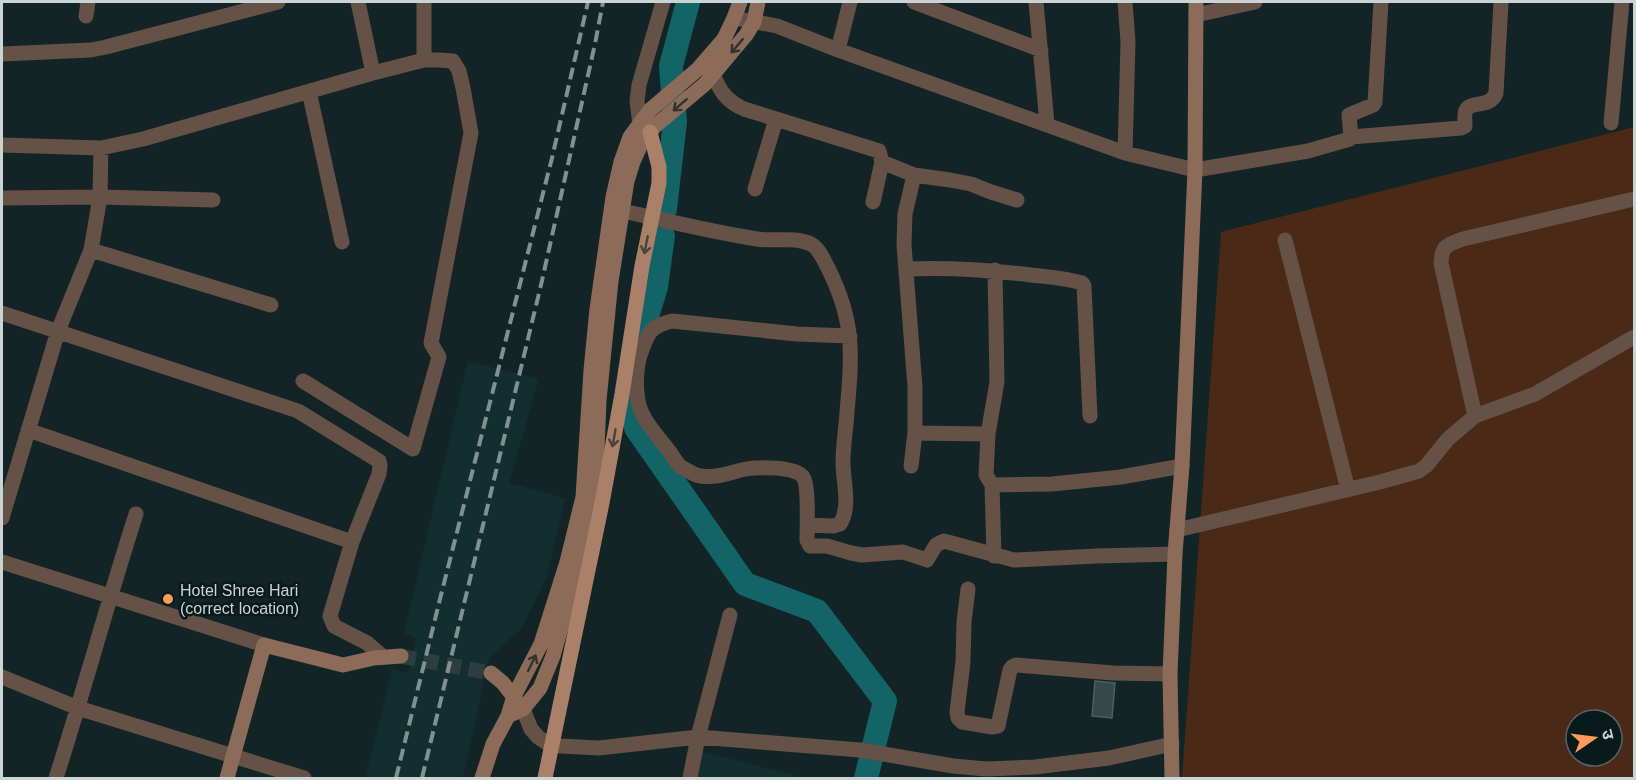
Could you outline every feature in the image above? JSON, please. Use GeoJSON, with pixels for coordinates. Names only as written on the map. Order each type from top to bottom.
{"type":"FeatureCollection","features":[{"type":"Feature","properties":{"kind":"main road"},"geometry":{"type":"LineString","coordinates":[[545,778],[602,503],[642,266],[659,183],[660,167],[647,131]]}},
{"type":"Feature","properties":{"kind":"street"},"geometry":{"type":"LineString","coordinates":[[2,54],[99,49],[278,2]]}},
{"type":"Feature","properties":{"kind":"street"},"geometry":{"type":"LineString","coordinates":[[358,2],[373,73]]}},
{"type":"Feature","properties":{"kind":"street"},"geometry":{"type":"LineString","coordinates":[[424,2],[424,60]]}},
{"type":"Feature","properties":{"kind":"street"},"geometry":{"type":"LineString","coordinates":[[647,131],[637,101],[639,85],[663,2]]}},
{"type":"Feature","properties":{"kind":"street"},"geometry":{"type":"LineString","coordinates":[[482,778],[493,744],[508,716],[519,703],[540,687],[553,656],[590,526],[596,498],[599,400],[611,281],[627,182],[647,131],[650,110],[698,69],[724,39],[740,2]]}},
{"type":"Feature","properties":{"kind":"street"},"geometry":{"type":"LineString","coordinates":[[519,703],[541,644],[567,562],[584,497],[597,309],[613,197],[621,162],[630,136],[647,131],[709,79],[746,35],[754,22],[758,2]]}},
{"type":"Feature","properties":{"kind":"street"},"geometry":{"type":"LineString","coordinates":[[838,50],[850,2]]}},
{"type":"Feature","properties":{"kind":"street"},"geometry":{"type":"LineString","coordinates":[[914,2],[1041,50]]}},
{"type":"Feature","properties":{"kind":"street"},"geometry":{"type":"LineString","coordinates":[[1036,2],[1047,124]]}},
{"type":"Feature","properties":{"kind":"street"},"geometry":{"type":"LineString","coordinates":[[1125,2],[1128,42],[1125,153]]}},
{"type":"Feature","properties":{"kind":"street"},"geometry":{"type":"LineString","coordinates":[[1172,778],[1170,674],[1195,170],[1196,8],[1255,2]]}},
{"type":"Feature","properties":{"kind":"street"},"geometry":{"type":"LineString","coordinates":[[1351,137],[1349,115],[1375,102],[1381,2]]}},
{"type":"Feature","properties":{"kind":"street"},"geometry":{"type":"LineString","coordinates":[[734,18],[777,26],[1125,153],[1195,170],[1308,151],[1347,141],[1351,137],[1465,126],[1466,110],[1469,107],[1489,102],[1496,93],[1501,2]]}},
{"type":"Feature","properties":{"kind":"street"},"geometry":{"type":"LineString","coordinates":[[1611,123],[1622,2]]}},
{"type":"Feature","properties":{"kind":"street"},"geometry":{"type":"LineString","coordinates":[[2,145],[101,148],[143,140],[424,60],[453,61],[459,71],[471,133],[431,343],[438,357],[413,449],[303,381]]}},
{"type":"Feature","properties":{"kind":"street"},"geometry":{"type":"LineString","coordinates":[[709,79],[734,105],[879,151],[882,162],[873,202]]}},
{"type":"Feature","properties":{"kind":"street"},"geometry":{"type":"LineString","coordinates":[[309,91],[342,242]]}},
{"type":"Feature","properties":{"kind":"street"},"geometry":{"type":"LineString","coordinates":[[755,189],[776,119]]}},
{"type":"Feature","properties":{"kind":"street"},"geometry":{"type":"LineString","coordinates":[[2,518],[8,477],[28,430],[58,331],[91,250],[100,197],[101,148]]}},
{"type":"Feature","properties":{"kind":"street"},"geometry":{"type":"LineString","coordinates":[[882,162],[914,175],[971,184],[1017,200]]}},
{"type":"Feature","properties":{"kind":"street"},"geometry":{"type":"LineString","coordinates":[[911,466],[915,433],[915,387],[904,245],[905,214],[914,175]]}},
{"type":"Feature","properties":{"kind":"street"},"geometry":{"type":"LineString","coordinates":[[2,198],[100,197],[213,200]]}},
{"type":"Feature","properties":{"kind":"street"},"geometry":{"type":"LineString","coordinates":[[1475,416],[1441,263],[1442,252],[1448,245],[1463,239],[1635,199]]}},
{"type":"Feature","properties":{"kind":"street"},"geometry":{"type":"LineString","coordinates":[[623,211],[760,240],[802,241],[813,245],[820,252],[846,314],[850,336],[851,363],[843,462],[845,499],[844,517],[840,524],[807,525]]}},
{"type":"Feature","properties":{"kind":"street"},"geometry":{"type":"LineString","coordinates":[[1285,240],[1348,490]]}},
{"type":"Feature","properties":{"kind":"street"},"geometry":{"type":"LineString","coordinates":[[91,250],[271,305]]}},
{"type":"Feature","properties":{"kind":"street"},"geometry":{"type":"LineString","coordinates":[[906,269],[995,270],[1082,283],[1084,286],[1090,416]]}},
{"type":"Feature","properties":{"kind":"street"},"geometry":{"type":"LineString","coordinates":[[994,556],[992,485],[986,476],[988,434],[997,382],[995,270]]}},
{"type":"Feature","properties":{"kind":"street"},"geometry":{"type":"LineString","coordinates":[[2,313],[298,411],[379,461],[376,483],[352,542],[330,616],[331,622],[338,629],[367,643],[383,657]]}},
{"type":"Feature","properties":{"kind":"street"},"geometry":{"type":"LineString","coordinates":[[850,336],[797,334],[672,321],[660,324],[648,332],[638,361],[639,405],[645,420],[681,467],[697,475],[716,476],[748,468],[785,469],[802,475],[805,478],[807,493],[807,540],[810,546],[827,546],[851,553],[869,555],[903,552],[927,560],[936,545],[944,541],[1014,560],[1175,554]]}},
{"type":"Feature","properties":{"kind":"street"},"geometry":{"type":"LineString","coordinates":[[1177,530],[1419,471],[1426,466],[1448,439],[1475,416],[1557,383],[1635,337]]}},
{"type":"Feature","properties":{"kind":"street"},"geometry":{"type":"LineString","coordinates":[[339,436],[350,410]]}},
{"type":"Feature","properties":{"kind":"street"},"geometry":{"type":"LineString","coordinates":[[28,430],[352,542]]}},
{"type":"Feature","properties":{"kind":"street"},"geometry":{"type":"LineString","coordinates":[[915,433],[988,434]]}},
{"type":"Feature","properties":{"kind":"street"},"geometry":{"type":"LineString","coordinates":[[992,485],[1052,484],[1121,477],[1182,466]]}},
{"type":"Feature","properties":{"kind":"street"},"geometry":{"type":"LineString","coordinates":[[56,778],[136,514]]}},
{"type":"Feature","properties":{"kind":"street"},"geometry":{"type":"LineString","coordinates":[[2,562],[264,645],[343,665],[374,658],[401,656]]}},
{"type":"Feature","properties":{"kind":"street"},"geometry":{"type":"LineString","coordinates":[[968,590],[957,712],[962,722],[998,726],[1010,670],[1016,665],[1113,673],[1170,674]]}},
{"type":"Feature","properties":{"kind":"street"},"geometry":{"type":"LineString","coordinates":[[690,778],[698,737],[730,615]]}},
{"type":"Feature","properties":{"kind":"street"},"geometry":{"type":"LineString","coordinates":[[227,778],[264,645]]}},
{"type":"Feature","properties":{"kind":"street"},"geometry":{"type":"LineString","coordinates":[[491,674],[503,683],[519,703],[531,729],[538,737],[547,743],[560,746],[599,748],[698,737],[860,750],[953,766],[986,768],[1035,767],[1109,758],[1172,744]]}},
{"type":"Feature","properties":{"kind":"street"},"geometry":{"type":"LineString","coordinates":[[2,678],[78,708],[304,778]]}},
{"type":"Feature","properties":{"kind":"shaded area"},"geometry":{"type":"Polygon","coordinates":[[[1634,127],[1634,778],[1182,778],[1221,232],[1634,127]]]}},
{"type":"Feature","properties":{"kind":"shaded area"},"geometry":{"type":"Polygon","coordinates":[[[468,361],[539,379],[509,483],[565,498],[547,577],[522,628],[489,658],[463,778],[365,778],[392,669],[408,673],[416,639],[404,633],[468,361]]]}},
{"type":"Feature","properties":{"kind":"shaded area"},"geometry":{"type":"Polygon","coordinates":[[[700,751],[805,778],[695,778],[700,751]]]}},
{"type":"Feature","properties":{"kind":"building"},"geometry":{"type":"Polygon","coordinates":[[[1095,681],[1115,683],[1112,718],[1092,716],[1095,681]]]}},
{"type":"Feature","properties":{"kind":"waterway"},"geometry":{"type":"LineString","coordinates":[[665,209],[675,122],[671,66],[688,2]]}},
{"type":"Feature","properties":{"kind":"waterway"},"geometry":{"type":"LineString","coordinates":[[663,236],[656,287],[630,372],[636,428],[745,584],[817,611],[885,701],[866,778]]}},
{"type":"Feature","properties":{"kind":"tunnel"},"geometry":{"type":"LineString","coordinates":[[401,656],[491,673]]}},
{"type":"Feature","properties":{"kind":"railway"},"geometry":{"type":"LineString","coordinates":[[396,778],[552,158],[588,2]]}},
{"type":"Feature","properties":{"kind":"railway"},"geometry":{"type":"LineString","coordinates":[[422,778],[541,285],[603,2]]}},
{"type":"Feature","properties":{"kind":"place","name":"Hotel Shree Hari (correct location)"},"geometry":{"type":"Point","coordinates":[168,599]}}]}
